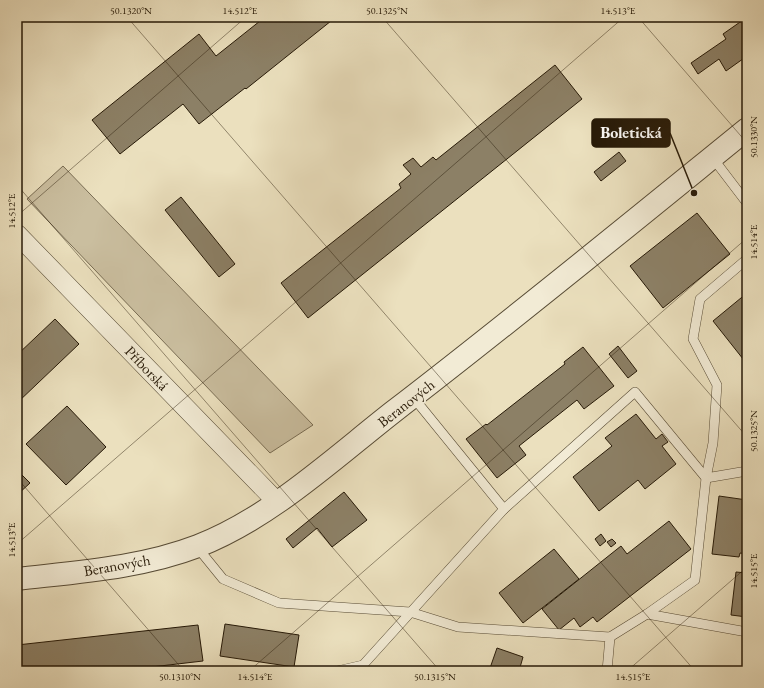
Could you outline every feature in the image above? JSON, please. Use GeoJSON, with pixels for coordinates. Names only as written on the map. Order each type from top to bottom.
{"type":"FeatureCollection","features":[{"type":"Feature","properties":{"kind":"street","name":"Beranových"},"geometry":{"type":"LineString","coordinates":[[17,579],[80,572],[148,560],[197,547],[224,535],[278,503],[747,129]]}},
{"type":"Feature","properties":{"kind":"street","name":"Příborská"},"geometry":{"type":"LineString","coordinates":[[17,234],[278,503]]}},
{"type":"Feature","properties":{"kind":"lane"},"geometry":{"type":"LineString","coordinates":[[712,157],[747,203]]}},
{"type":"Feature","properties":{"kind":"lane"},"geometry":{"type":"LineString","coordinates":[[197,547],[223,579],[280,604],[410,612],[458,627],[610,637],[647,614],[695,580],[718,385],[693,338],[700,299],[747,259]]}},
{"type":"Feature","properties":{"kind":"lane"},"geometry":{"type":"LineString","coordinates":[[337,671],[365,668],[410,612],[504,509],[635,392],[706,478]]}},
{"type":"Feature","properties":{"kind":"lane"},"geometry":{"type":"LineString","coordinates":[[412,397],[504,509]]}},
{"type":"Feature","properties":{"kind":"lane"},"geometry":{"type":"LineString","coordinates":[[706,478],[747,471]]}},
{"type":"Feature","properties":{"kind":"lane"},"geometry":{"type":"LineString","coordinates":[[647,614],[747,632]]}},
{"type":"Feature","properties":{"kind":"lane"},"geometry":{"type":"LineString","coordinates":[[607,671],[610,637]]}},
{"type":"Feature","properties":{"kind":"shaded area"},"geometry":{"type":"Polygon","coordinates":[[[63,166],[313,425],[270,453],[27,199],[63,166]]]}},
{"type":"Feature","properties":{"kind":"building"},"geometry":{"type":"Polygon","coordinates":[[[265,17],[336,17],[246,89],[245,88],[199,124],[183,104],[120,154],[92,120],[199,34],[216,56],[265,17]]]}},
{"type":"Feature","properties":{"kind":"building"},"geometry":{"type":"Polygon","coordinates":[[[743,20],[747,26],[747,56],[726,71],[719,59],[698,74],[691,63],[726,39],[723,34],[743,20]]]}},
{"type":"Feature","properties":{"kind":"building"},"geometry":{"type":"Polygon","coordinates":[[[555,65],[582,99],[308,318],[281,283],[401,188],[399,184],[411,174],[403,165],[413,158],[421,167],[433,157],[436,160],[555,65]]]}},
{"type":"Feature","properties":{"kind":"building"},"geometry":{"type":"Polygon","coordinates":[[[619,152],[626,161],[601,181],[594,172],[619,152]]]}},
{"type":"Feature","properties":{"kind":"building"},"geometry":{"type":"Polygon","coordinates":[[[181,197],[235,264],[219,277],[165,210],[181,197]]]}},
{"type":"Feature","properties":{"kind":"building"},"geometry":{"type":"Polygon","coordinates":[[[697,213],[730,254],[663,308],[630,266],[697,213]]]}},
{"type":"Feature","properties":{"kind":"building"},"geometry":{"type":"Polygon","coordinates":[[[747,293],[747,364],[713,321],[747,293]]]}},
{"type":"Feature","properties":{"kind":"building"},"geometry":{"type":"Polygon","coordinates":[[[55,319],[79,344],[17,403],[17,355],[55,319]]]}},
{"type":"Feature","properties":{"kind":"building"},"geometry":{"type":"Polygon","coordinates":[[[618,346],[637,371],[628,378],[609,354],[618,346]]]}},
{"type":"Feature","properties":{"kind":"building"},"geometry":{"type":"Polygon","coordinates":[[[583,347],[614,386],[584,409],[577,400],[519,446],[526,455],[497,478],[466,439],[486,424],[487,425],[565,364],[564,362],[583,347]]]}},
{"type":"Feature","properties":{"kind":"building"},"geometry":{"type":"Polygon","coordinates":[[[67,406],[106,447],[66,485],[26,444],[67,406]]]}},
{"type":"Feature","properties":{"kind":"building"},"geometry":{"type":"Polygon","coordinates":[[[636,414],[656,439],[662,434],[668,442],[662,446],[676,464],[645,489],[638,480],[599,511],[573,477],[612,446],[605,438],[636,414]]]}},
{"type":"Feature","properties":{"kind":"building"},"geometry":{"type":"Polygon","coordinates":[[[17,470],[30,483],[17,495],[17,470]]]}},
{"type":"Feature","properties":{"kind":"building"},"geometry":{"type":"Polygon","coordinates":[[[344,492],[367,520],[332,547],[317,528],[293,548],[286,539],[344,492]]]}},
{"type":"Feature","properties":{"kind":"building"},"geometry":{"type":"Polygon","coordinates":[[[719,496],[747,500],[747,554],[740,553],[739,557],[712,554],[719,496]]]}},
{"type":"Feature","properties":{"kind":"building"},"geometry":{"type":"Polygon","coordinates":[[[669,521],[691,549],[597,622],[593,617],[580,627],[574,618],[559,630],[542,609],[621,546],[627,554],[669,521]]]}},
{"type":"Feature","properties":{"kind":"building"},"geometry":{"type":"Polygon","coordinates":[[[601,534],[606,541],[600,546],[595,539],[601,534]]]}},
{"type":"Feature","properties":{"kind":"building"},"geometry":{"type":"Polygon","coordinates":[[[612,539],[616,543],[611,547],[607,542],[612,539]]]}},
{"type":"Feature","properties":{"kind":"building"},"geometry":{"type":"Polygon","coordinates":[[[554,549],[579,579],[523,623],[499,593],[554,549]]]}},
{"type":"Feature","properties":{"kind":"building"},"geometry":{"type":"Polygon","coordinates":[[[736,572],[747,573],[747,617],[731,615],[736,572]]]}},
{"type":"Feature","properties":{"kind":"building"},"geometry":{"type":"Polygon","coordinates":[[[225,624],[299,635],[294,667],[220,656],[225,624]]]}},
{"type":"Feature","properties":{"kind":"building"},"geometry":{"type":"Polygon","coordinates":[[[198,625],[203,661],[117,671],[17,671],[17,645],[198,625]]]}},
{"type":"Feature","properties":{"kind":"building"},"geometry":{"type":"Polygon","coordinates":[[[497,648],[523,657],[519,671],[489,671],[497,648]]]}},
{"type":"Feature","properties":{"kind":"place","name":"Boletická"},"geometry":{"type":"Point","coordinates":[694,193]}}]}
